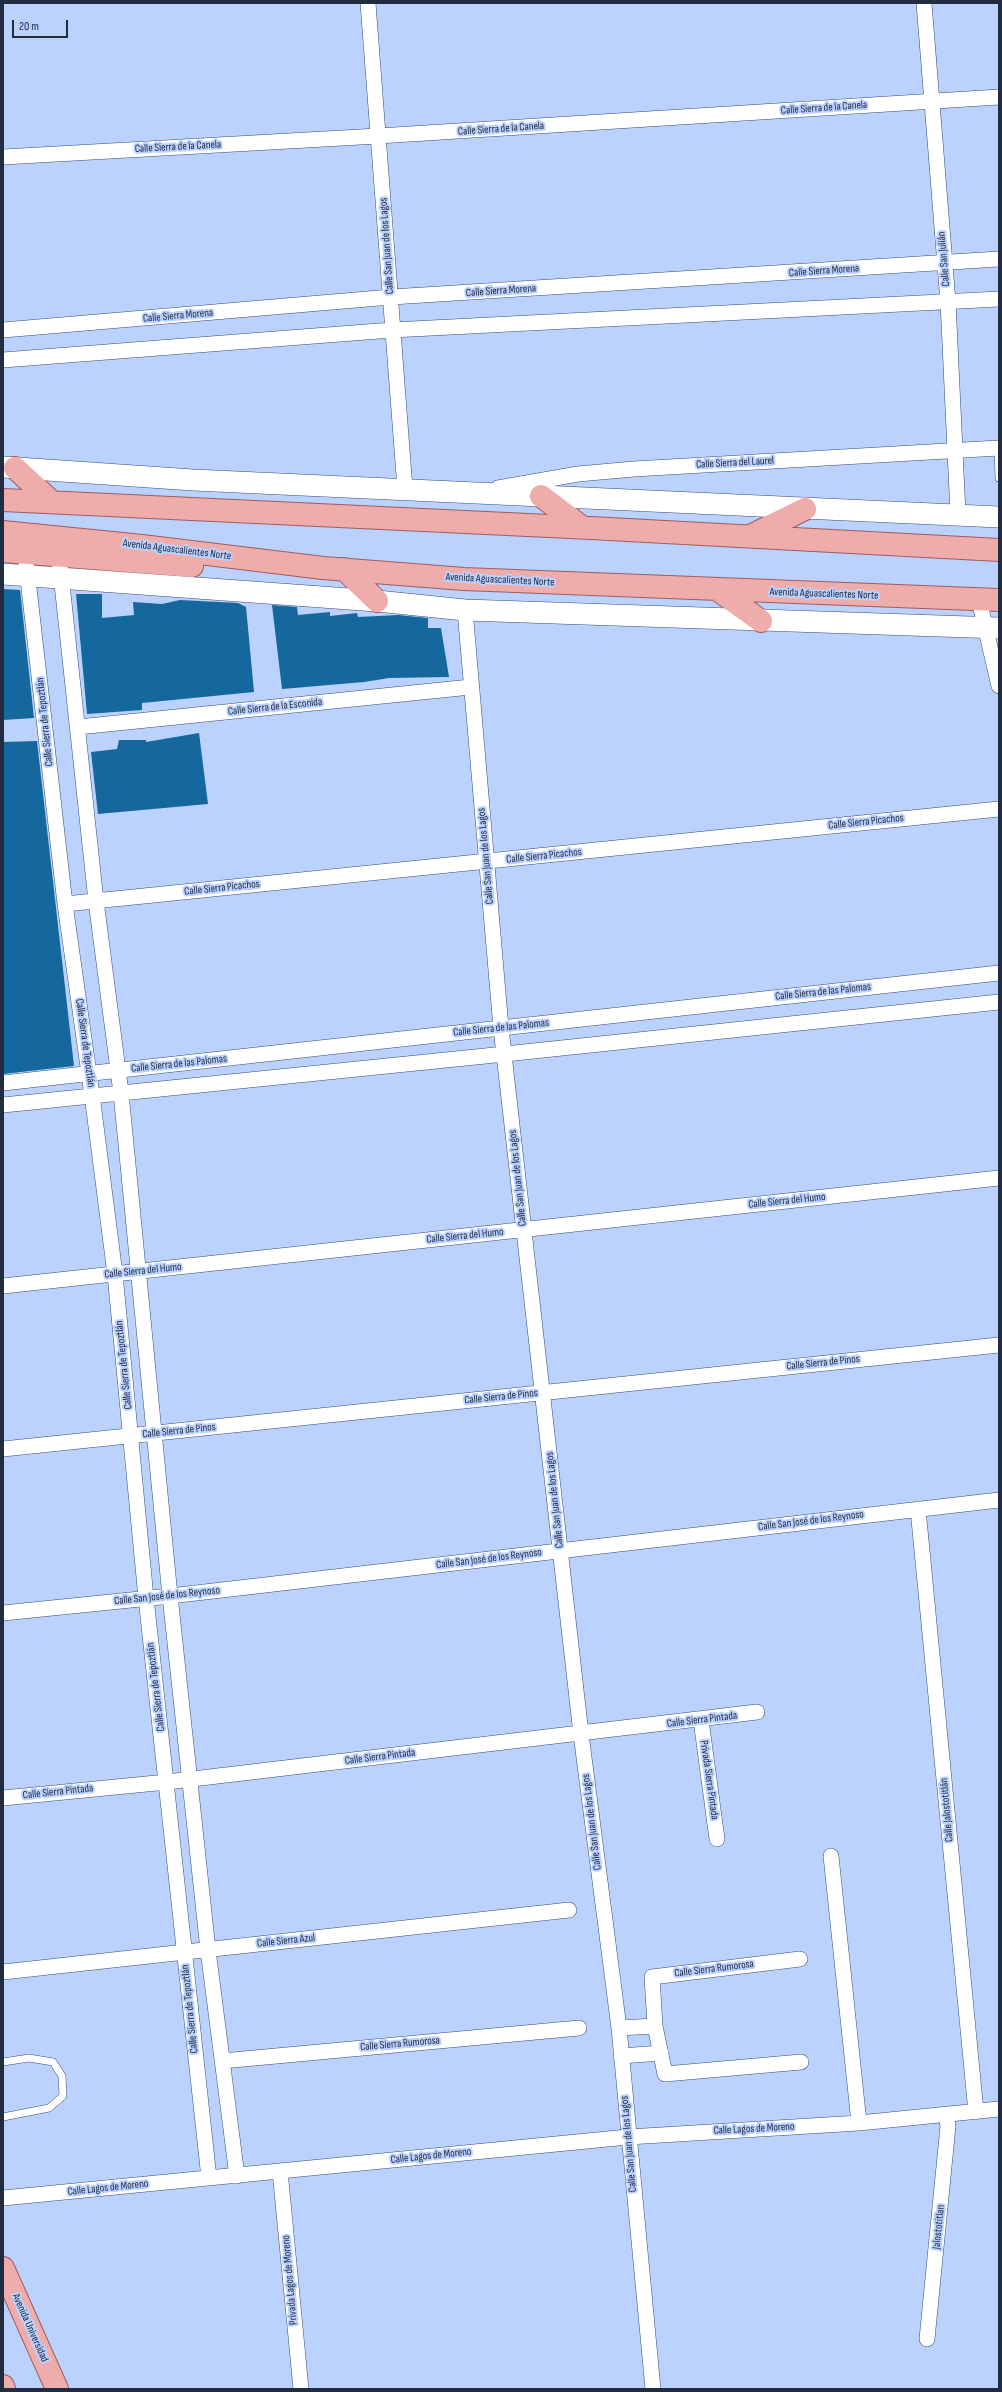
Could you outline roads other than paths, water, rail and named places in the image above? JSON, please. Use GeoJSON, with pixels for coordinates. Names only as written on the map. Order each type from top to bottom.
{"type":"FeatureCollection","features":[{"type":"Feature","properties":{"kind":"main road"},"geometry":{"type":"LineString","coordinates":[[9,467],[41,501]]}},
{"type":"Feature","properties":{"kind":"main road"},"geometry":{"type":"LineString","coordinates":[[3,486],[41,501]]}},
{"type":"Feature","properties":{"kind":"main road"},"geometry":{"type":"LineString","coordinates":[[541,496],[582,528]]}},
{"type":"Feature","properties":{"kind":"main road"},"geometry":{"type":"LineString","coordinates":[[3,500],[750,536],[999,550]]}},
{"type":"Feature","properties":{"kind":"main road"},"geometry":{"type":"LineString","coordinates":[[750,536],[805,508]]}},
{"type":"Feature","properties":{"kind":"main road","name":"Avenida Aguascalientes Norte"},"geometry":{"type":"LineString","coordinates":[[3,532],[142,546],[323,568],[464,579],[989,600]]}},
{"type":"Feature","properties":{"kind":"main road"},"geometry":{"type":"LineString","coordinates":[[3,551],[264,571],[323,568]]}},
{"type":"Feature","properties":{"kind":"main road"},"geometry":{"type":"LineString","coordinates":[[344,569],[377,601]]}},
{"type":"Feature","properties":{"kind":"main road"},"geometry":{"type":"LineString","coordinates":[[718,590],[761,621]]}},
{"type":"Feature","properties":{"kind":"main road","name":"Avenida Universidad"},"geometry":{"type":"LineString","coordinates":[[3,2268],[57,2389]]}},
{"type":"Feature","properties":{"kind":"street","name":"Calle San Juan de los Lagos"},"geometry":{"type":"LineString","coordinates":[[368,3],[405,489]]}},
{"type":"Feature","properties":{"kind":"street","name":"Calle San Julián"},"geometry":{"type":"LineString","coordinates":[[924,3],[930,102],[948,302],[953,450],[958,514]]}},
{"type":"Feature","properties":{"kind":"street","name":"Calle Sierra de la Canela"},"geometry":{"type":"LineString","coordinates":[[3,157],[378,136],[999,97]]}},
{"type":"Feature","properties":{"kind":"street","name":"Calle Sierra Morena"},"geometry":{"type":"LineString","coordinates":[[3,330],[391,298],[999,260]]}},
{"type":"Feature","properties":{"kind":"street"},"geometry":{"type":"LineString","coordinates":[[3,360],[392,330],[948,302],[999,298]]}},
{"type":"Feature","properties":{"kind":"street","name":"Calle Sierra del Laurel"},"geometry":{"type":"LineString","coordinates":[[472,492],[578,474],[634,469],[999,448]]}},
{"type":"Feature","properties":{"kind":"street"},"geometry":{"type":"LineString","coordinates":[[9,467],[193,480],[999,517]]}},
{"type":"Feature","properties":{"kind":"street","name":"Calle Sierra de Tepoztlán"},"geometry":{"type":"LineString","coordinates":[[25,553],[29,576],[65,904],[115,1274],[132,1436],[146,1598],[209,2178]]}},
{"type":"Feature","properties":{"kind":"street"},"geometry":{"type":"LineString","coordinates":[[59,556],[96,900],[121,1093],[156,1433],[170,1596],[191,1778],[208,1950],[237,2176]]}},
{"type":"Feature","properties":{"kind":"street"},"geometry":{"type":"LineString","coordinates":[[3,574],[377,601],[465,610],[761,621],[993,627]]}},
{"type":"Feature","properties":{"kind":"street"},"geometry":{"type":"LineString","coordinates":[[989,600],[999,686]]}},
{"type":"Feature","properties":{"kind":"street","name":"Calle San Juan de los Lagos"},"geometry":{"type":"LineString","coordinates":[[465,610],[501,1028],[581,1734],[619,2028],[628,2137],[653,2389]]}},
{"type":"Feature","properties":{"kind":"street","name":"Calle Sierra de la Esconida"},"geometry":{"type":"LineString","coordinates":[[78,727],[471,687]]}},
{"type":"Feature","properties":{"kind":"street","name":"Calle Sierra Picachos"},"geometry":{"type":"LineString","coordinates":[[65,904],[999,809]]}},
{"type":"Feature","properties":{"kind":"street","name":"Calle Sierra de las Palomas"},"geometry":{"type":"LineString","coordinates":[[3,1083],[999,973]]}},
{"type":"Feature","properties":{"kind":"street","name":"Calle Sierra de las Palomas"},"geometry":{"type":"LineString","coordinates":[[3,1105],[999,1002]]}},
{"type":"Feature","properties":{"kind":"street","name":"Calle Sierra del Humo"},"geometry":{"type":"LineString","coordinates":[[3,1286],[999,1178]]}},
{"type":"Feature","properties":{"kind":"street","name":"Calle Sierra de Pinos"},"geometry":{"type":"LineString","coordinates":[[3,1449],[999,1345]]}},
{"type":"Feature","properties":{"kind":"street","name":"Calle San José de los Reynoso"},"geometry":{"type":"LineString","coordinates":[[3,1613],[170,1596],[999,1500]]}},
{"type":"Feature","properties":{"kind":"street","name":"Calle Jalostotitlán"},"geometry":{"type":"LineString","coordinates":[[918,1509],[976,2112]]}},
{"type":"Feature","properties":{"kind":"street","name":"Calle Sierra Pintada"},"geometry":{"type":"LineString","coordinates":[[3,1798],[167,1782],[191,1778],[700,1720],[757,1712]]}},
{"type":"Feature","properties":{"kind":"street","name":"Privada Sierra Pintada"},"geometry":{"type":"LineString","coordinates":[[700,1720],[717,1839]]}},
{"type":"Feature","properties":{"kind":"street"},"geometry":{"type":"LineString","coordinates":[[831,1856],[859,2123]]}},
{"type":"Feature","properties":{"kind":"street","name":"Calle Sierra Azul"},"geometry":{"type":"LineString","coordinates":[[3,1972],[569,1910]]}},
{"type":"Feature","properties":{"kind":"street","name":"Calle Sierra Rumorosa"},"geometry":{"type":"LineString","coordinates":[[800,1959],[652,1977],[655,2026],[665,2074],[801,2062]]}},
{"type":"Feature","properties":{"kind":"street"},"geometry":{"type":"LineString","coordinates":[[619,2028],[655,2026]]}},
{"type":"Feature","properties":{"kind":"street","name":"Calle Sierra Rumorosa"},"geometry":{"type":"LineString","coordinates":[[222,2061],[579,2028]]}},
{"type":"Feature","properties":{"kind":"street"},"geometry":{"type":"LineString","coordinates":[[621,2056],[661,2053]]}},
{"type":"Feature","properties":{"kind":"street","name":"Calle Lagos de Moreno"},"geometry":{"type":"LineString","coordinates":[[3,2198],[628,2137],[859,2123],[999,2109]]}},
{"type":"Feature","properties":{"kind":"street","name":"Jalostotitlan"},"geometry":{"type":"LineString","coordinates":[[927,2339],[948,2134],[946,2115]]}},
{"type":"Feature","properties":{"kind":"street","name":"Privada Lagos de Moreno"},"geometry":{"type":"LineString","coordinates":[[280,2171],[301,2389]]}},
{"type":"Feature","properties":{"kind":"lane"},"geometry":{"type":"LineString","coordinates":[[999,448],[999,478]]}},
{"type":"Feature","properties":{"kind":"lane"},"geometry":{"type":"LineString","coordinates":[[3,2062],[29,2058],[53,2062],[62,2076],[63,2096],[49,2108],[3,2116]]}}]}
